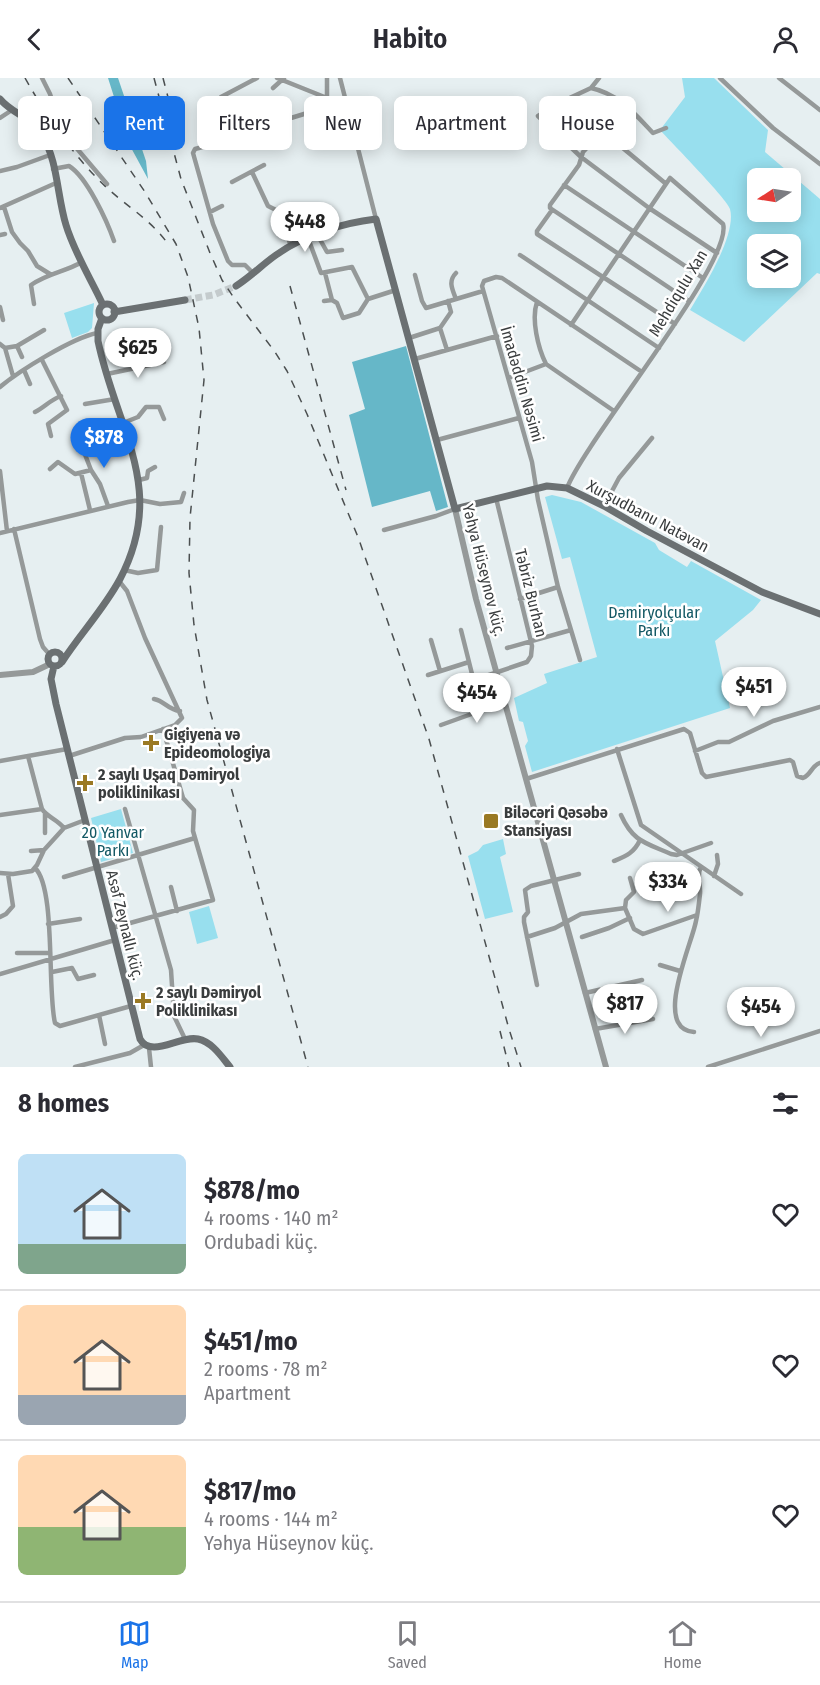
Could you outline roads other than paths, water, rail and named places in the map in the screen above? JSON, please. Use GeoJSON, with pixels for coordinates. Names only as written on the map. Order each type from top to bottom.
{"type":"FeatureCollection","features":[{"type":"Feature","properties":{"kind":"main road"},"geometry":{"type":"LineString","coordinates":[[0,99],[18,114]]}},
{"type":"Feature","properties":{"kind":"main road"},"geometry":{"type":"LineString","coordinates":[[48,150],[67,229],[103,305]]}},
{"type":"Feature","properties":{"kind":"main road"},"geometry":{"type":"LineString","coordinates":[[236,286],[291,246],[317,234],[360,221],[376,219]]}},
{"type":"Feature","properties":{"kind":"main road","name":"Yəhya Hüseynov küç."},"geometry":{"type":"LineString","coordinates":[[376,219],[455,509]]}},
{"type":"Feature","properties":{"kind":"main road"},"geometry":{"type":"LineString","coordinates":[[114,312],[184,300]]}},
{"type":"Feature","properties":{"kind":"main road"},"geometry":{"type":"LineString","coordinates":[[103,305],[111,305],[114,312]]}},
{"type":"Feature","properties":{"kind":"main road"},"geometry":{"type":"LineString","coordinates":[[52,665],[62,662],[110,595],[124,570],[135,537],[140,480],[99,348],[97,333],[102,318],[99,311],[103,305]]}},
{"type":"Feature","properties":{"kind":"main road"},"geometry":{"type":"LineString","coordinates":[[102,318],[110,319],[114,312]]}},
{"type":"Feature","properties":{"kind":"main road","name":"Xurşudbanu Natəvan"},"geometry":{"type":"LineString","coordinates":[[455,509],[547,486],[567,488],[762,592],[820,614]]}},
{"type":"Feature","properties":{"kind":"main road"},"geometry":{"type":"LineString","coordinates":[[53,653],[78,638]]}},
{"type":"Feature","properties":{"kind":"main road"},"geometry":{"type":"LineString","coordinates":[[53,653],[61,655],[62,662]]}},
{"type":"Feature","properties":{"kind":"main road","name":"Asəf Zeynallı küç."},"geometry":{"type":"LineString","coordinates":[[53,653],[52,684],[68,752],[138,1033],[146,1046]]}},
{"type":"Feature","properties":{"kind":"main road"},"geometry":{"type":"LineString","coordinates":[[146,1046],[198,1039],[209,1044],[230,1067]]}},
{"type":"Feature","properties":{"kind":"street"},"geometry":{"type":"LineString","coordinates":[[42,78],[51,96]]}},
{"type":"Feature","properties":{"kind":"street"},"geometry":{"type":"LineString","coordinates":[[223,96],[257,78]]}},
{"type":"Feature","properties":{"kind":"street"},"geometry":{"type":"LineString","coordinates":[[327,78],[327,96]]}},
{"type":"Feature","properties":{"kind":"street","name":"Yəhya Hüseynov küç."},"geometry":{"type":"LineString","coordinates":[[340,78],[344,96]]}},
{"type":"Feature","properties":{"kind":"street"},"geometry":{"type":"LineString","coordinates":[[574,96],[591,88],[599,78]]}},
{"type":"Feature","properties":{"kind":"street"},"geometry":{"type":"LineString","coordinates":[[720,78],[773,128],[820,164]]}},
{"type":"Feature","properties":{"kind":"street"},"geometry":{"type":"LineString","coordinates":[[779,78],[820,110]]}},
{"type":"Feature","properties":{"kind":"street"},"geometry":{"type":"LineString","coordinates":[[273,88],[281,79],[322,96]]}},
{"type":"Feature","properties":{"kind":"street"},"geometry":{"type":"LineString","coordinates":[[591,88],[615,97],[630,108],[653,133],[666,128]]}},
{"type":"Feature","properties":{"kind":"street"},"geometry":{"type":"LineString","coordinates":[[0,118],[12,110]]}},
{"type":"Feature","properties":{"kind":"street"},"geometry":{"type":"LineString","coordinates":[[197,149],[193,153],[210,212],[230,264],[244,265],[253,273]]}},
{"type":"Feature","properties":{"kind":"street"},"geometry":{"type":"LineString","coordinates":[[78,150],[106,184]]}},
{"type":"Feature","properties":{"kind":"street","name":"Yəhya Hüseynov küç."},"geometry":{"type":"LineString","coordinates":[[358,150],[376,219]]}},
{"type":"Feature","properties":{"kind":"street"},"geometry":{"type":"LineString","coordinates":[[573,150],[649,208],[717,253]]}},
{"type":"Feature","properties":{"kind":"street"},"geometry":{"type":"LineString","coordinates":[[585,150],[579,165],[550,205],[552,210],[689,301]]}},
{"type":"Feature","properties":{"kind":"street"},"geometry":{"type":"LineString","coordinates":[[571,325],[665,183],[624,150]]}},
{"type":"Feature","properties":{"kind":"street"},"geometry":{"type":"LineString","coordinates":[[0,171],[50,155]]}},
{"type":"Feature","properties":{"kind":"street"},"geometry":{"type":"LineString","coordinates":[[232,182],[264,165]]}},
{"type":"Feature","properties":{"kind":"street"},"geometry":{"type":"LineString","coordinates":[[53,169],[69,166],[79,175],[114,241]]}},
{"type":"Feature","properties":{"kind":"street"},"geometry":{"type":"LineString","coordinates":[[252,172],[268,206],[278,211],[291,246]]}},
{"type":"Feature","properties":{"kind":"street","name":"Mehdiqulu Xan"},"geometry":{"type":"LineString","coordinates":[[567,488],[571,477],[614,411],[675,324],[717,253],[724,229],[723,224],[674,180],[670,178],[665,183]]}},
{"type":"Feature","properties":{"kind":"street"},"geometry":{"type":"LineString","coordinates":[[50,274],[37,266],[12,232],[2,207],[56,183]]}},
{"type":"Feature","properties":{"kind":"street"},"geometry":{"type":"LineString","coordinates":[[564,185],[703,278]]}},
{"type":"Feature","properties":{"kind":"street"},"geometry":{"type":"LineString","coordinates":[[210,212],[222,206]]}},
{"type":"Feature","properties":{"kind":"street"},"geometry":{"type":"LineString","coordinates":[[552,210],[537,234],[675,324]]}},
{"type":"Feature","properties":{"kind":"street"},"geometry":{"type":"LineString","coordinates":[[317,234],[327,252],[342,250]]}},
{"type":"Feature","properties":{"kind":"street"},"geometry":{"type":"LineString","coordinates":[[308,238],[319,270],[325,273],[352,267],[368,298]]}},
{"type":"Feature","properties":{"kind":"street"},"geometry":{"type":"LineString","coordinates":[[520,255],[659,348]]}},
{"type":"Feature","properties":{"kind":"street"},"geometry":{"type":"LineString","coordinates":[[34,304],[31,285],[50,274],[82,262]]}},
{"type":"Feature","properties":{"kind":"street"},"geometry":{"type":"LineString","coordinates":[[325,273],[333,300],[337,303],[343,318],[359,313],[368,298],[396,290]]}},
{"type":"Feature","properties":{"kind":"street"},"geometry":{"type":"LineString","coordinates":[[456,273],[451,277],[450,282],[456,299]]}},
{"type":"Feature","properties":{"kind":"street"},"geometry":{"type":"LineString","coordinates":[[414,275],[426,308],[483,288],[484,281],[490,278],[502,278],[642,372]]}},
{"type":"Feature","properties":{"kind":"street","name":"İmadəddin Nəsimi"},"geometry":{"type":"LineString","coordinates":[[483,288],[532,462],[558,587],[580,660]]}},
{"type":"Feature","properties":{"kind":"street"},"geometry":{"type":"LineString","coordinates":[[324,301],[333,300]]}},
{"type":"Feature","properties":{"kind":"street"},"geometry":{"type":"LineString","coordinates":[[409,338],[440,328],[451,312],[448,301]]}},
{"type":"Feature","properties":{"kind":"street"},"geometry":{"type":"LineString","coordinates":[[537,302],[534,313],[542,355],[546,364],[614,411]]}},
{"type":"Feature","properties":{"kind":"street"},"geometry":{"type":"LineString","coordinates":[[0,307],[3,320]]}},
{"type":"Feature","properties":{"kind":"street"},"geometry":{"type":"LineString","coordinates":[[440,328],[447,350]]}},
{"type":"Feature","properties":{"kind":"street"},"geometry":{"type":"LineString","coordinates":[[5,348],[17,346],[44,330]]}},
{"type":"Feature","properties":{"kind":"street"},"geometry":{"type":"LineString","coordinates":[[1,383],[73,342],[97,333]]}},
{"type":"Feature","properties":{"kind":"street"},"geometry":{"type":"LineString","coordinates":[[415,359],[496,336]]}},
{"type":"Feature","properties":{"kind":"street"},"geometry":{"type":"LineString","coordinates":[[0,344],[5,348],[13,376]]}},
{"type":"Feature","properties":{"kind":"street"},"geometry":{"type":"LineString","coordinates":[[17,346],[22,357]]}},
{"type":"Feature","properties":{"kind":"street"},"geometry":{"type":"LineString","coordinates":[[42,360],[67,410],[48,424],[51,436]]}},
{"type":"Feature","properties":{"kind":"street"},"geometry":{"type":"LineString","coordinates":[[108,374],[164,362]]}},
{"type":"Feature","properties":{"kind":"street"},"geometry":{"type":"LineString","coordinates":[[509,378],[546,364]]}},
{"type":"Feature","properties":{"kind":"street"},"geometry":{"type":"LineString","coordinates":[[24,370],[30,384]]}},
{"type":"Feature","properties":{"kind":"street"},"geometry":{"type":"LineString","coordinates":[[35,412],[50,400],[61,396]]}},
{"type":"Feature","properties":{"kind":"street"},"geometry":{"type":"LineString","coordinates":[[85,404],[115,399]]}},
{"type":"Feature","properties":{"kind":"street"},"geometry":{"type":"LineString","coordinates":[[123,423],[138,417],[146,407],[159,407],[164,419]]}},
{"type":"Feature","properties":{"kind":"street"},"geometry":{"type":"LineString","coordinates":[[437,441],[519,418]]}},
{"type":"Feature","properties":{"kind":"street"},"geometry":{"type":"LineString","coordinates":[[604,506],[619,478],[652,438]]}},
{"type":"Feature","properties":{"kind":"street"},"geometry":{"type":"LineString","coordinates":[[79,439],[108,506]]}},
{"type":"Feature","properties":{"kind":"street"},"geometry":{"type":"LineString","coordinates":[[85,454],[109,447]]}},
{"type":"Feature","properties":{"kind":"street"},"geometry":{"type":"LineString","coordinates":[[50,470],[60,462],[73,474],[91,470]]}},
{"type":"Feature","properties":{"kind":"street"},"geometry":{"type":"LineString","coordinates":[[140,480],[147,478],[148,471],[155,467]]}},
{"type":"Feature","properties":{"kind":"street"},"geometry":{"type":"LineString","coordinates":[[0,471],[2,509],[7,531]]}},
{"type":"Feature","properties":{"kind":"street"},"geometry":{"type":"LineString","coordinates":[[81,473],[90,510]]}},
{"type":"Feature","properties":{"kind":"street"},"geometry":{"type":"LineString","coordinates":[[0,533],[140,500],[160,504],[181,502],[184,493]]}},
{"type":"Feature","properties":{"kind":"street","name":"Təbriz Burhan"},"geometry":{"type":"LineString","coordinates":[[496,498],[532,651],[527,662],[497,673]]}},
{"type":"Feature","properties":{"kind":"street"},"geometry":{"type":"LineString","coordinates":[[384,530],[455,509]]}},
{"type":"Feature","properties":{"kind":"street","name":"Yəhya Hüseynov küç."},"geometry":{"type":"LineString","coordinates":[[455,509],[476,599],[606,1067]]}},
{"type":"Feature","properties":{"kind":"street"},"geometry":{"type":"LineString","coordinates":[[124,570],[138,573],[157,570],[161,527]]}},
{"type":"Feature","properties":{"kind":"street"},"geometry":{"type":"LineString","coordinates":[[14,529],[40,639],[43,647],[53,653]]}},
{"type":"Feature","properties":{"kind":"street"},"geometry":{"type":"LineString","coordinates":[[0,761],[68,752],[125,738],[141,737],[175,725],[182,718],[127,591],[119,580]]}},
{"type":"Feature","properties":{"kind":"street"},"geometry":{"type":"LineString","coordinates":[[520,599],[558,587]]}},
{"type":"Feature","properties":{"kind":"street"},"geometry":{"type":"LineString","coordinates":[[461,630],[475,679],[497,673]]}},
{"type":"Feature","properties":{"kind":"street"},"geometry":{"type":"LineString","coordinates":[[507,648],[571,630]]}},
{"type":"Feature","properties":{"kind":"street"},"geometry":{"type":"LineString","coordinates":[[431,640],[440,671]]}},
{"type":"Feature","properties":{"kind":"street"},"geometry":{"type":"LineString","coordinates":[[428,675],[469,662]]}},
{"type":"Feature","properties":{"kind":"street"},"geometry":{"type":"LineString","coordinates":[[0,675],[29,673],[52,665]]}},
{"type":"Feature","properties":{"kind":"street"},"geometry":{"type":"LineString","coordinates":[[154,699],[160,700],[169,709],[180,711]]}},
{"type":"Feature","properties":{"kind":"street"},"geometry":{"type":"LineString","coordinates":[[441,725],[505,702]]}},
{"type":"Feature","properties":{"kind":"street"},"geometry":{"type":"LineString","coordinates":[[695,751],[718,742],[729,742],[773,722],[820,707]]}},
{"type":"Feature","properties":{"kind":"street"},"geometry":{"type":"LineString","coordinates":[[112,928],[213,900],[195,838],[194,810],[183,798],[163,729]]}},
{"type":"Feature","properties":{"kind":"street"},"geometry":{"type":"LineString","coordinates":[[526,778],[684,729],[690,733],[702,773],[706,777],[790,760],[793,762],[797,776],[803,778],[815,765],[820,763]]}},
{"type":"Feature","properties":{"kind":"street"},"geometry":{"type":"LineString","coordinates":[[617,749],[641,825],[741,894]]}},
{"type":"Feature","properties":{"kind":"street"},"geometry":{"type":"LineString","coordinates":[[28,756],[43,811],[45,833]]}},
{"type":"Feature","properties":{"kind":"street"},"geometry":{"type":"LineString","coordinates":[[124,809],[172,976],[173,1012],[185,1039]]}},
{"type":"Feature","properties":{"kind":"street"},"geometry":{"type":"LineString","coordinates":[[0,815],[43,811],[57,820],[64,828]]}},
{"type":"Feature","properties":{"kind":"street"},"geometry":{"type":"LineString","coordinates":[[621,815],[628,831],[640,840],[671,854],[711,843]]}},
{"type":"Feature","properties":{"kind":"street"},"geometry":{"type":"LineString","coordinates":[[0,873],[27,872],[35,868],[44,850],[64,828],[85,820]]}},
{"type":"Feature","properties":{"kind":"street"},"geometry":{"type":"LineString","coordinates":[[64,878],[195,838]]}},
{"type":"Feature","properties":{"kind":"street"},"geometry":{"type":"LineString","coordinates":[[614,861],[631,853],[640,840]]}},
{"type":"Feature","properties":{"kind":"street"},"geometry":{"type":"LineString","coordinates":[[31,851],[44,850]]}},
{"type":"Feature","properties":{"kind":"street"},"geometry":{"type":"LineString","coordinates":[[714,876],[718,864],[717,855]]}},
{"type":"Feature","properties":{"kind":"street"},"geometry":{"type":"LineString","coordinates":[[694,1032],[683,1029],[676,1016],[675,1000],[680,971],[697,915],[700,894],[698,874],[701,867]]}},
{"type":"Feature","properties":{"kind":"street"},"geometry":{"type":"LineString","coordinates":[[35,868],[45,890],[53,1015],[56,1025],[60,1026],[131,1006]]}},
{"type":"Feature","properties":{"kind":"street"},"geometry":{"type":"LineString","coordinates":[[0,917],[13,906],[8,874]]}},
{"type":"Feature","properties":{"kind":"street"},"geometry":{"type":"LineString","coordinates":[[537,985],[524,917],[528,912],[526,887],[579,874]]}},
{"type":"Feature","properties":{"kind":"street"},"geometry":{"type":"LineString","coordinates":[[630,878],[634,892],[626,900],[625,908],[634,929],[643,934],[697,915]]}},
{"type":"Feature","properties":{"kind":"street"},"geometry":{"type":"LineString","coordinates":[[171,887],[177,911]]}},
{"type":"Feature","properties":{"kind":"street"},"geometry":{"type":"LineString","coordinates":[[527,937],[581,914],[625,908]]}},
{"type":"Feature","properties":{"kind":"street"},"geometry":{"type":"LineString","coordinates":[[582,937],[630,918]]}},
{"type":"Feature","properties":{"kind":"street"},"geometry":{"type":"LineString","coordinates":[[48,924],[80,919]]}},
{"type":"Feature","properties":{"kind":"street"},"geometry":{"type":"LineString","coordinates":[[0,974],[50,956],[115,940]]}},
{"type":"Feature","properties":{"kind":"street"},"geometry":{"type":"LineString","coordinates":[[16,953],[50,956]]}},
{"type":"Feature","properties":{"kind":"street"},"geometry":{"type":"LineString","coordinates":[[660,965],[680,971]]}},
{"type":"Feature","properties":{"kind":"street"},"geometry":{"type":"LineString","coordinates":[[52,972],[72,968],[78,979],[94,975]]}},
{"type":"Feature","properties":{"kind":"street"},"geometry":{"type":"LineString","coordinates":[[585,993],[642,980]]}},
{"type":"Feature","properties":{"kind":"street"},"geometry":{"type":"LineString","coordinates":[[99,1015],[105,1044]]}},
{"type":"Feature","properties":{"kind":"street"},"geometry":{"type":"LineString","coordinates":[[595,1029],[653,1019]]}},
{"type":"Feature","properties":{"kind":"street"},"geometry":{"type":"LineString","coordinates":[[708,1067],[820,1031]]}},
{"type":"Feature","properties":{"kind":"street"},"geometry":{"type":"LineString","coordinates":[[75,1067],[130,1053],[146,1046]]}},
{"type":"Feature","properties":{"kind":"street","name":"Asəf Zeynallı küç."},"geometry":{"type":"LineString","coordinates":[[146,1046],[151,1067]]}},
{"type":"Feature","properties":{"kind":"tunnel"},"geometry":{"type":"LineString","coordinates":[[185,300],[213,295],[236,286]]}},
{"type":"Feature","properties":{"kind":"railway"},"geometry":{"type":"LineString","coordinates":[[25,78],[52,122],[83,163],[107,188],[155,228],[168,244]]}},
{"type":"Feature","properties":{"kind":"railway"},"geometry":{"type":"LineString","coordinates":[[68,78],[145,192],[176,244],[188,277],[199,328],[204,380],[190,518],[189,573],[194,625],[207,700],[308,1067]]}},
{"type":"Feature","properties":{"kind":"railway"},"geometry":{"type":"LineString","coordinates":[[154,78],[181,179],[210,253],[222,280],[287,371],[358,537],[429,739],[521,1067]]}},
{"type":"Feature","properties":{"kind":"railway"},"geometry":{"type":"LineString","coordinates":[[163,78],[168,96]]}},
{"type":"Feature","properties":{"kind":"railway"},"geometry":{"type":"LineString","coordinates":[[290,286],[346,490]]}},
{"type":"Feature","properties":{"kind":"railway"},"geometry":{"type":"LineString","coordinates":[[500,1031],[509,1067]]}},
{"type":"Feature","properties":{"kind":"place","name":"Gigiyena və Epideomologiya"},"geometry":{"type":"Point","coordinates":[151,743]}},
{"type":"Feature","properties":{"kind":"place","name":"2 saylı Uşaq Dəmiryol poliklinikası"},"geometry":{"type":"Point","coordinates":[85,783]}},
{"type":"Feature","properties":{"kind":"place","name":"Biləcəri Qəsəbə Stansiyası"},"geometry":{"type":"Point","coordinates":[491,821]}},
{"type":"Feature","properties":{"kind":"place","name":"2 saylı Dəmiryol Poliklinikası"},"geometry":{"type":"Point","coordinates":[143,1001]}},
{"type":"Feature","properties":{"kind":"park label","name":"Dəmiryolçular Parkı"},"geometry":{"type":"Point","coordinates":[654,621]}},
{"type":"Feature","properties":{"kind":"park label","name":"20 Yanvar Parkı"},"geometry":{"type":"Point","coordinates":[113,841]}}]}
